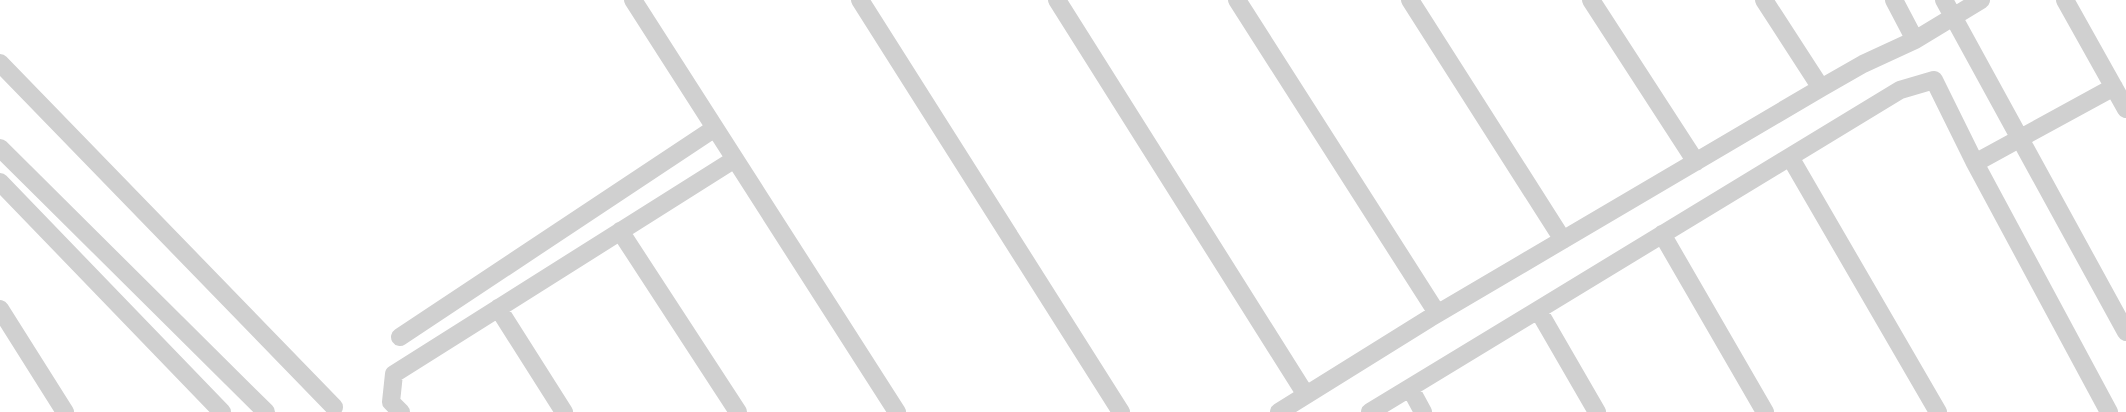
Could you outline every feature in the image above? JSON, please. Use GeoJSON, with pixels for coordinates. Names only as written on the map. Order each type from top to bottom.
{"type":"FeatureCollection","features":[{"type":"Feature","properties":{"kind":"lane"},"geometry":{"type":"LineString","coordinates":[[633,0],[897,412]]}},
{"type":"Feature","properties":{"kind":"lane"},"geometry":{"type":"LineString","coordinates":[[860,0],[1121,412]]}},
{"type":"Feature","properties":{"kind":"lane"},"geometry":{"type":"LineString","coordinates":[[1057,0],[1306,395]]}},
{"type":"Feature","properties":{"kind":"lane"},"geometry":{"type":"LineString","coordinates":[[1237,0],[1437,314]]}},
{"type":"Feature","properties":{"kind":"lane"},"geometry":{"type":"LineString","coordinates":[[1410,0],[1563,240]]}},
{"type":"Feature","properties":{"kind":"lane"},"geometry":{"type":"LineString","coordinates":[[1591,0],[1696,162]]}},
{"type":"Feature","properties":{"kind":"lane"},"geometry":{"type":"LineString","coordinates":[[1764,0],[1821,88]]}},
{"type":"Feature","properties":{"kind":"lane"},"geometry":{"type":"LineString","coordinates":[[1894,0],[1915,40]]}},
{"type":"Feature","properties":{"kind":"lane"},"geometry":{"type":"LineString","coordinates":[[1944,0],[2126,332]]}},
{"type":"Feature","properties":{"kind":"lane"},"geometry":{"type":"LineString","coordinates":[[1279,412],[1437,314],[1821,88],[1863,64],[1915,40],[1981,0]]}},
{"type":"Feature","properties":{"kind":"lane"},"geometry":{"type":"LineString","coordinates":[[2065,0],[2126,109]]}},
{"type":"Feature","properties":{"kind":"lane"},"geometry":{"type":"LineString","coordinates":[[0,63],[338,410]]}},
{"type":"Feature","properties":{"kind":"lane"},"geometry":{"type":"LineString","coordinates":[[1370,412],[1900,90],[1934,80],[1975,163],[2109,412]]}},
{"type":"Feature","properties":{"kind":"lane"},"geometry":{"type":"LineString","coordinates":[[1975,163],[2114,87]]}},
{"type":"Feature","properties":{"kind":"lane"},"geometry":{"type":"LineString","coordinates":[[400,337],[715,128]]}},
{"type":"Feature","properties":{"kind":"lane"},"geometry":{"type":"LineString","coordinates":[[0,148],[266,412]]}},
{"type":"Feature","properties":{"kind":"lane"},"geometry":{"type":"LineString","coordinates":[[1790,156],[1938,412]]}},
{"type":"Feature","properties":{"kind":"lane"},"geometry":{"type":"LineString","coordinates":[[401,412],[391,402],[394,374],[735,159]]}},
{"type":"Feature","properties":{"kind":"lane"},"geometry":{"type":"LineString","coordinates":[[0,182],[222,412]]}},
{"type":"Feature","properties":{"kind":"lane"},"geometry":{"type":"LineString","coordinates":[[620,231],[738,412]]}},
{"type":"Feature","properties":{"kind":"lane"},"geometry":{"type":"LineString","coordinates":[[1662,234],[1765,412]]}},
{"type":"Feature","properties":{"kind":"lane"},"geometry":{"type":"LineString","coordinates":[[498,308],[564,412]]}},
{"type":"Feature","properties":{"kind":"lane"},"geometry":{"type":"LineString","coordinates":[[0,309],[65,412]]}},
{"type":"Feature","properties":{"kind":"lane"},"geometry":{"type":"LineString","coordinates":[[1538,310],[1597,412]]}},
{"type":"Feature","properties":{"kind":"lane"},"geometry":{"type":"LineString","coordinates":[[1410,388],[1424,412]]}}]}
